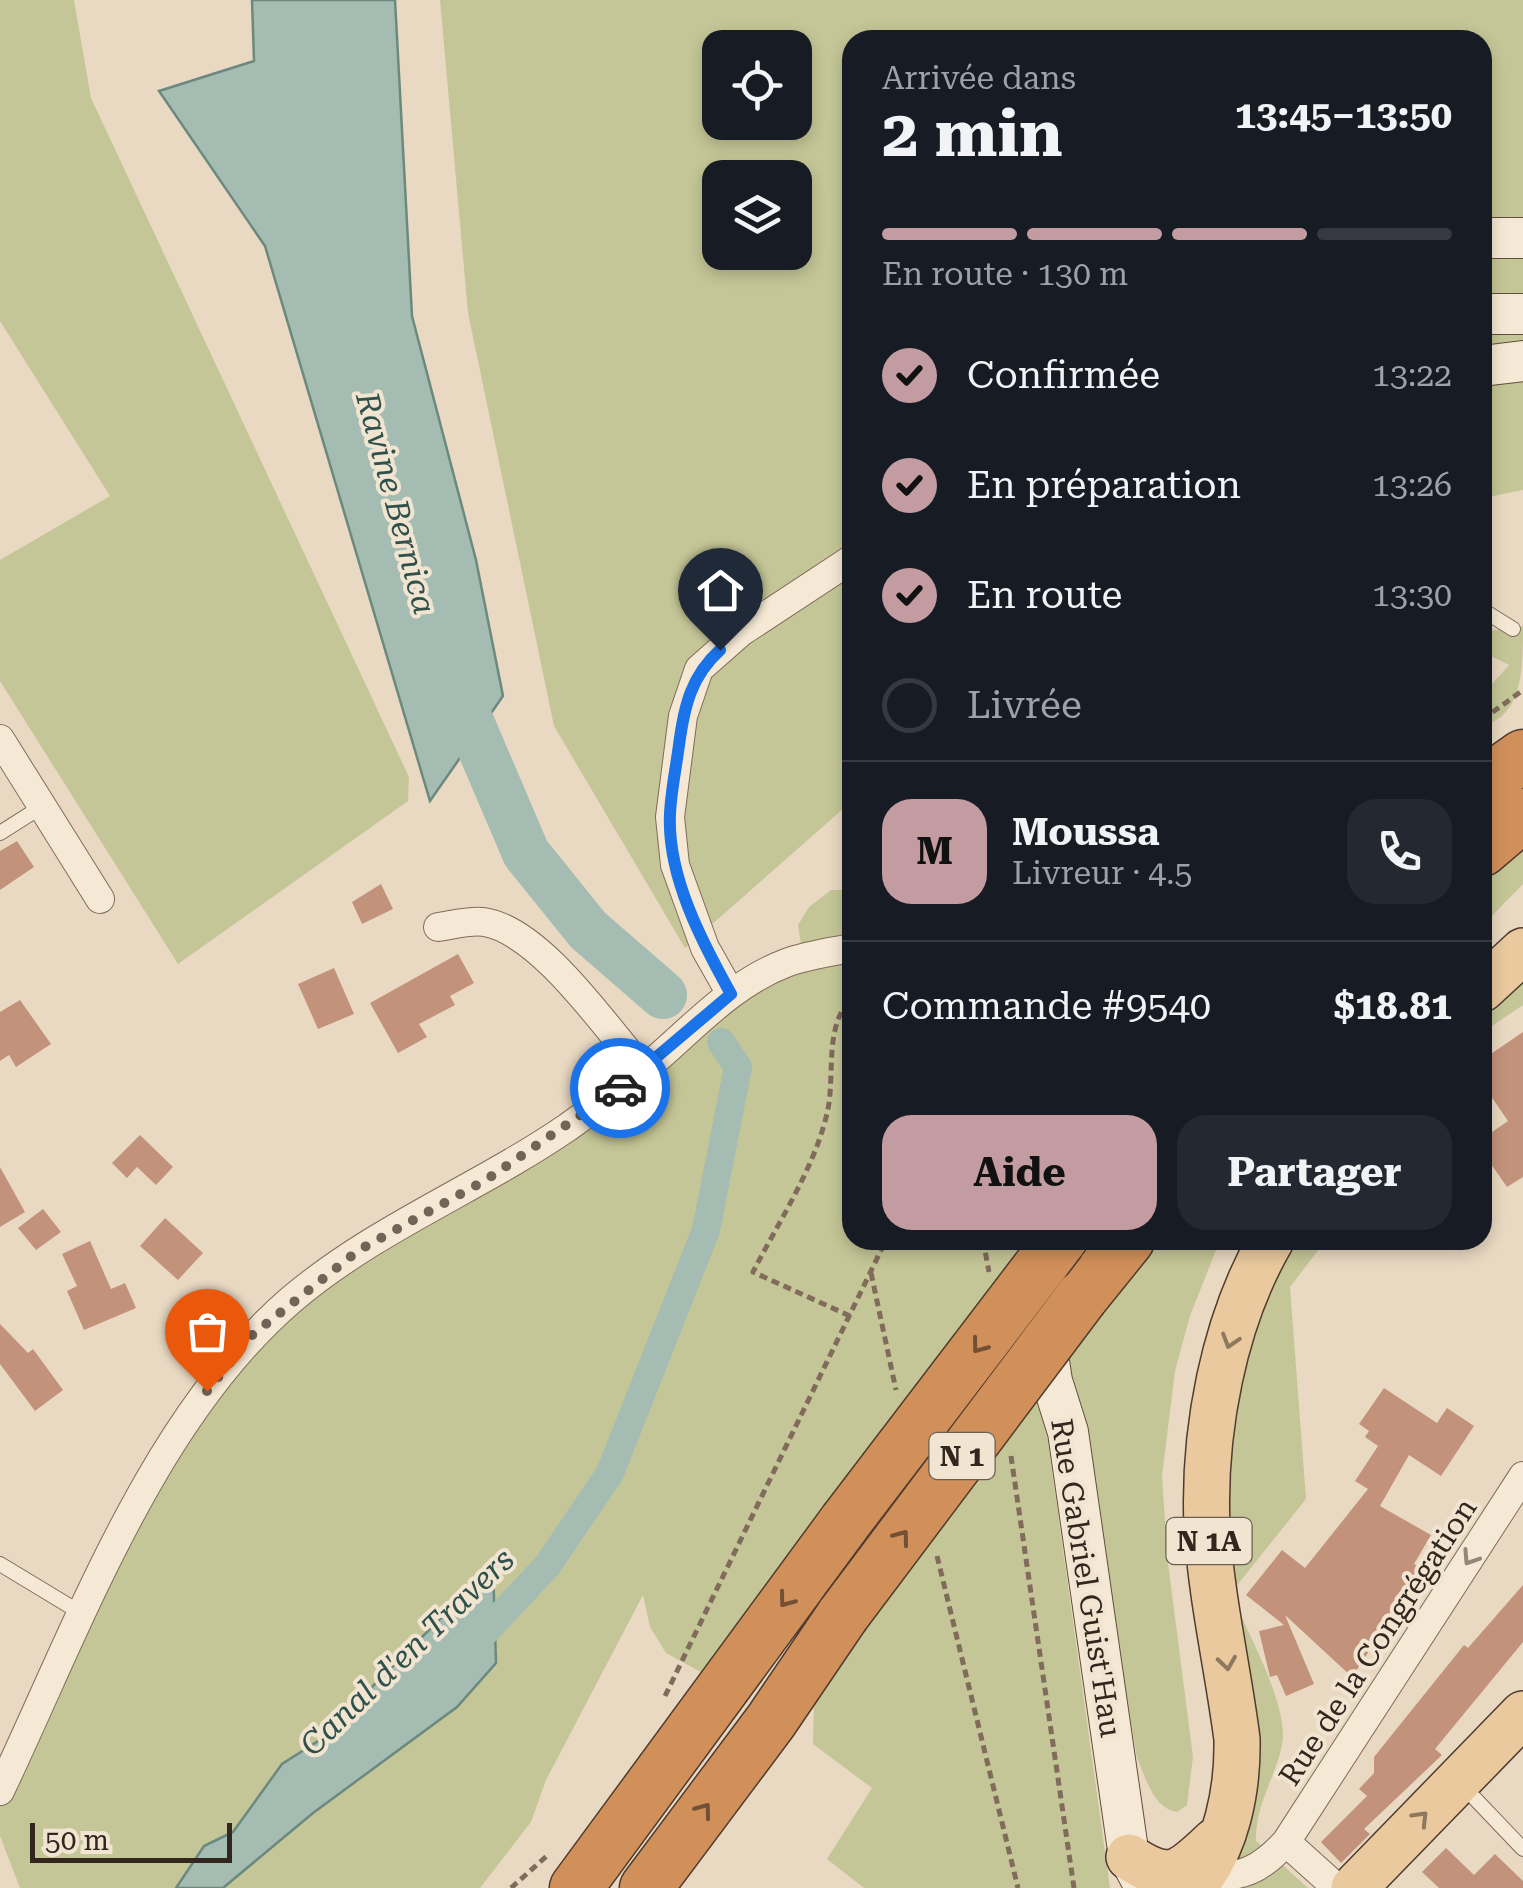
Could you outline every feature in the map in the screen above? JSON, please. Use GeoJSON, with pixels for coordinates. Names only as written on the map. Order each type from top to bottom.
{"type":"FeatureCollection","features":[{"type":"Feature","properties":{"kind":"highway"},"geometry":{"type":"LineString","coordinates":[[1492,779],[1523,756]]}},
{"type":"Feature","properties":{"kind":"highway"},"geometry":{"type":"LineString","coordinates":[[1492,841],[1523,815]]}},
{"type":"Feature","properties":{"kind":"highway","name":"N 1"},"geometry":{"type":"LineString","coordinates":[[568,1864],[845,1522],[1052,1250]]}},
{"type":"Feature","properties":{"kind":"highway","name":"N 1"},"geometry":{"type":"LineString","coordinates":[[646,1888],[771,1722],[843,1615],[1120,1250]]}},
{"type":"Feature","properties":{"kind":"main road"},"geometry":{"type":"LineString","coordinates":[[1492,238],[1523,238]]}},
{"type":"Feature","properties":{"kind":"main road"},"geometry":{"type":"LineString","coordinates":[[1492,314],[1523,314]]}},
{"type":"Feature","properties":{"kind":"main road"},"geometry":{"type":"LineString","coordinates":[[1492,365],[1523,361]]}},
{"type":"Feature","properties":{"kind":"main road"},"geometry":{"type":"LineString","coordinates":[[1492,980],[1523,951]]}},
{"type":"Feature","properties":{"kind":"main road"},"geometry":{"type":"LineString","coordinates":[[1032,1250],[1052,1381]]}},
{"type":"Feature","properties":{"kind":"main road","name":"N 1A"},"geometry":{"type":"LineString","coordinates":[[1206,1866],[1238,1773],[1238,1739],[1207,1528],[1210,1454],[1224,1361],[1242,1301],[1266,1250]]}},
{"type":"Feature","properties":{"kind":"main road","name":"Rue Gabriel Guist'Hau"},"geometry":{"type":"LineString","coordinates":[[1052,1381],[1050,1445],[1058,1523],[1129,1878]]}},
{"type":"Feature","properties":{"kind":"main road","name":"Rue Gabriel Guist'Hau"},"geometry":{"type":"LineString","coordinates":[[1052,1381],[1068,1432],[1129,1878]]}},
{"type":"Feature","properties":{"kind":"main road"},"geometry":{"type":"LineString","coordinates":[[1354,1888],[1523,1714]]}},
{"type":"Feature","properties":{"kind":"main road"},"geometry":{"type":"LineString","coordinates":[[1129,1878],[1150,1871],[1172,1874],[1206,1866]]}},
{"type":"Feature","properties":{"kind":"street"},"geometry":{"type":"LineString","coordinates":[[731,994],[705,948],[676,865],[670,817],[683,716],[699,669],[742,632],[842,566]]}},
{"type":"Feature","properties":{"kind":"street"},"geometry":{"type":"LineString","coordinates":[[0,739],[100,899]]}},
{"type":"Feature","properties":{"kind":"street"},"geometry":{"type":"LineString","coordinates":[[438,928],[482,921],[513,932],[540,954],[644,1070]]}},
{"type":"Feature","properties":{"kind":"street"},"geometry":{"type":"LineString","coordinates":[[0,1791],[81,1613],[185,1418],[251,1336],[359,1250],[486,1180],[644,1070],[731,994],[788,962],[842,950]]}},
{"type":"Feature","properties":{"kind":"street","name":"Rue de la Congrégation"},"geometry":{"type":"LineString","coordinates":[[1206,1866],[1265,1877],[1523,1476]]}},
{"type":"Feature","properties":{"kind":"street"},"geometry":{"type":"LineString","coordinates":[[1286,1842],[1337,1888]]}},
{"type":"Feature","properties":{"kind":"lane"},"geometry":{"type":"LineString","coordinates":[[1492,616],[1513,629]]}},
{"type":"Feature","properties":{"kind":"lane"},"geometry":{"type":"LineString","coordinates":[[0,833],[40,807]]}},
{"type":"Feature","properties":{"kind":"lane"},"geometry":{"type":"LineString","coordinates":[[0,1564],[81,1613]]}},
{"type":"Feature","properties":{"kind":"lane"},"geometry":{"type":"LineString","coordinates":[[1457,1780],[1523,1849]]}},
{"type":"Feature","properties":{"kind":"path"},"geometry":{"type":"LineString","coordinates":[[1492,713],[1523,690]]}},
{"type":"Feature","properties":{"kind":"path"},"geometry":{"type":"LineString","coordinates":[[842,1012],[834,1023],[828,1110],[814,1153],[753,1272],[850,1316]]}},
{"type":"Feature","properties":{"kind":"path"},"geometry":{"type":"LineString","coordinates":[[664,1698],[881,1250]]}},
{"type":"Feature","properties":{"kind":"path"},"geometry":{"type":"LineString","coordinates":[[986,1250],[990,1277]]}},
{"type":"Feature","properties":{"kind":"path"},"geometry":{"type":"LineString","coordinates":[[871,1271],[901,1408]]}},
{"type":"Feature","properties":{"kind":"path"},"geometry":{"type":"LineString","coordinates":[[1009,1440],[1074,1888]]}},
{"type":"Feature","properties":{"kind":"path"},"geometry":{"type":"LineString","coordinates":[[934,1542],[1018,1888]]}},
{"type":"Feature","properties":{"kind":"path"},"geometry":{"type":"LineString","coordinates":[[512,1888],[568,1864]]}},
{"type":"Feature","properties":{"kind":"green space"},"geometry":{"type":"Polygon","coordinates":[[[0,0],[74,0],[91,98],[409,777],[408,801],[178,964],[0,681],[0,560],[110,496],[0,321],[0,0]]]}},
{"type":"Feature","properties":{"kind":"green space"},"geometry":{"type":"Polygon","coordinates":[[[440,0],[1523,0],[1523,490],[1492,496],[1492,30],[842,30],[842,810],[685,948],[554,726],[468,313],[440,0]]]}},
{"type":"Feature","properties":{"kind":"green space"},"geometry":{"type":"Polygon","coordinates":[[[1523,626],[1518,688],[1506,712],[1492,722],[1492,684],[1509,665],[1492,656],[1492,631],[1523,626]]]}},
{"type":"Feature","properties":{"kind":"green space"},"geometry":{"type":"Polygon","coordinates":[[[1523,815],[1523,884],[1492,916],[1492,842],[1523,815]]]}},
{"type":"Feature","properties":{"kind":"green space"},"geometry":{"type":"Polygon","coordinates":[[[831,890],[842,890],[842,934],[801,944],[798,925],[809,907],[831,890]]]}},
{"type":"Feature","properties":{"kind":"green space"},"geometry":{"type":"Polygon","coordinates":[[[1523,951],[1523,1005],[1492,1026],[1492,980],[1523,951]]]}},
{"type":"Feature","properties":{"kind":"green space"},"geometry":{"type":"Polygon","coordinates":[[[842,955],[842,1250],[1021,1250],[1110,1888],[864,1888],[827,1859],[872,1788],[813,1744],[814,1695],[843,1616],[807,1571],[721,1683],[666,1653],[650,1627],[643,1595],[546,1780],[531,1822],[480,1888],[20,1888],[0,1836],[0,1791],[81,1613],[251,1336],[485,1180],[731,994],[842,955]]]}},
{"type":"Feature","properties":{"kind":"green space"},"geometry":{"type":"Polygon","coordinates":[[[1120,1250],[1216,1250],[1190,1316],[1175,1371],[1162,1476],[1168,1563],[1193,1757],[1187,1805],[1177,1812],[1156,1798],[1137,1758],[1062,1323],[1120,1250]]]}},
{"type":"Feature","properties":{"kind":"green space"},"geometry":{"type":"Polygon","coordinates":[[[1269,1250],[1318,1250],[1290,1287],[1306,1499],[1231,1593],[1273,1690],[1283,1729],[1256,1841],[1308,1888],[1192,1888],[1221,1837],[1207,1528],[1269,1250]]]}},
{"type":"Feature","properties":{"kind":"water"},"geometry":{"type":"Polygon","coordinates":[[[252,0],[395,0],[412,316],[476,560],[503,696],[430,801],[265,246],[159,91],[254,61],[252,0]]]}},
{"type":"Feature","properties":{"kind":"water"},"geometry":{"type":"Polygon","coordinates":[[[493,1566],[496,1663],[457,1707],[313,1813],[223,1888],[176,1888],[204,1846],[233,1832],[282,1764],[318,1741],[493,1566]]]}},
{"type":"Feature","properties":{"kind":"building"},"geometry":{"type":"Polygon","coordinates":[[[17,841],[34,867],[0,890],[0,851],[17,841]]]}},
{"type":"Feature","properties":{"kind":"building"},"geometry":{"type":"Polygon","coordinates":[[[381,884],[393,909],[362,924],[352,902],[381,884]]]}},
{"type":"Feature","properties":{"kind":"building"},"geometry":{"type":"Polygon","coordinates":[[[458,954],[474,983],[450,996],[455,1005],[419,1024],[427,1037],[398,1053],[370,1003],[458,954]]]}},
{"type":"Feature","properties":{"kind":"building"},"geometry":{"type":"Polygon","coordinates":[[[334,968],[354,1014],[318,1029],[298,984],[334,968]]]}},
{"type":"Feature","properties":{"kind":"building"},"geometry":{"type":"Polygon","coordinates":[[[20,1000],[51,1044],[16,1067],[9,1055],[0,1061],[0,1012],[20,1000]]]}},
{"type":"Feature","properties":{"kind":"building"},"geometry":{"type":"Polygon","coordinates":[[[1523,1032],[1523,1177],[1507,1187],[1492,1165],[1492,1132],[1508,1121],[1492,1098],[1492,1053],[1523,1032]]]}},
{"type":"Feature","properties":{"kind":"building"},"geometry":{"type":"Polygon","coordinates":[[[140,1135],[173,1167],[156,1185],[137,1167],[127,1178],[112,1163],[140,1135]]]}},
{"type":"Feature","properties":{"kind":"building"},"geometry":{"type":"Polygon","coordinates":[[[0,1167],[25,1212],[0,1227],[0,1167]]]}},
{"type":"Feature","properties":{"kind":"building"},"geometry":{"type":"Polygon","coordinates":[[[43,1209],[61,1232],[36,1250],[18,1228],[43,1209]]]}},
{"type":"Feature","properties":{"kind":"building"},"geometry":{"type":"Polygon","coordinates":[[[165,1218],[203,1253],[178,1280],[140,1246],[165,1218]]]}},
{"type":"Feature","properties":{"kind":"building"},"geometry":{"type":"Polygon","coordinates":[[[90,1241],[111,1289],[125,1283],[136,1308],[84,1330],[67,1291],[77,1286],[62,1254],[90,1241]]]}},
{"type":"Feature","properties":{"kind":"building"},"geometry":{"type":"Polygon","coordinates":[[[0,1324],[28,1353],[33,1349],[63,1390],[35,1411],[0,1364],[0,1324]]]}},
{"type":"Feature","properties":{"kind":"building"},"geometry":{"type":"Polygon","coordinates":[[[1384,1388],[1437,1423],[1447,1408],[1474,1426],[1441,1476],[1409,1455],[1380,1506],[1431,1535],[1414,1564],[1423,1569],[1352,1677],[1285,1615],[1314,1684],[1286,1696],[1277,1675],[1270,1677],[1259,1631],[1284,1625],[1246,1595],[1282,1550],[1305,1568],[1368,1489],[1355,1481],[1378,1446],[1365,1437],[1369,1431],[1359,1424],[1384,1388]]]}},
{"type":"Feature","properties":{"kind":"building"},"geometry":{"type":"Polygon","coordinates":[[[1523,1585],[1523,1642],[1435,1749],[1442,1755],[1364,1829],[1370,1834],[1341,1863],[1321,1842],[1367,1796],[1359,1789],[1374,1773],[1374,1757],[1464,1645],[1468,1648],[1523,1585]]]}},
{"type":"Feature","properties":{"kind":"building"},"geometry":{"type":"Polygon","coordinates":[[[1446,1848],[1474,1875],[1495,1854],[1523,1881],[1523,1888],[1439,1888],[1422,1872],[1446,1848]]]}},
{"type":"Feature","properties":{"kind":"waterway","name":"Ravine Bernica"},"geometry":{"type":"LineString","coordinates":[[450,675],[526,853],[588,930],[663,995]]}},
{"type":"Feature","properties":{"kind":"waterway","name":"Canal d'en Travers"},"geometry":{"type":"LineString","coordinates":[[469,1649],[547,1566],[610,1473],[706,1230],[738,1067],[721,1042]]}},
{"type":"Feature","properties":{"kind":"way so far"},"geometry":{"type":"LineString","coordinates":[[207,1391],[251,1336],[295,1297],[359,1250],[438,1202],[486,1180],[620,1088]]}},
{"type":"Feature","properties":{"kind":"route"},"geometry":{"type":"LineString","coordinates":[[620,1088],[731,994],[705,948],[676,865],[670,817],[683,716],[699,669],[720,650]]}}]}
